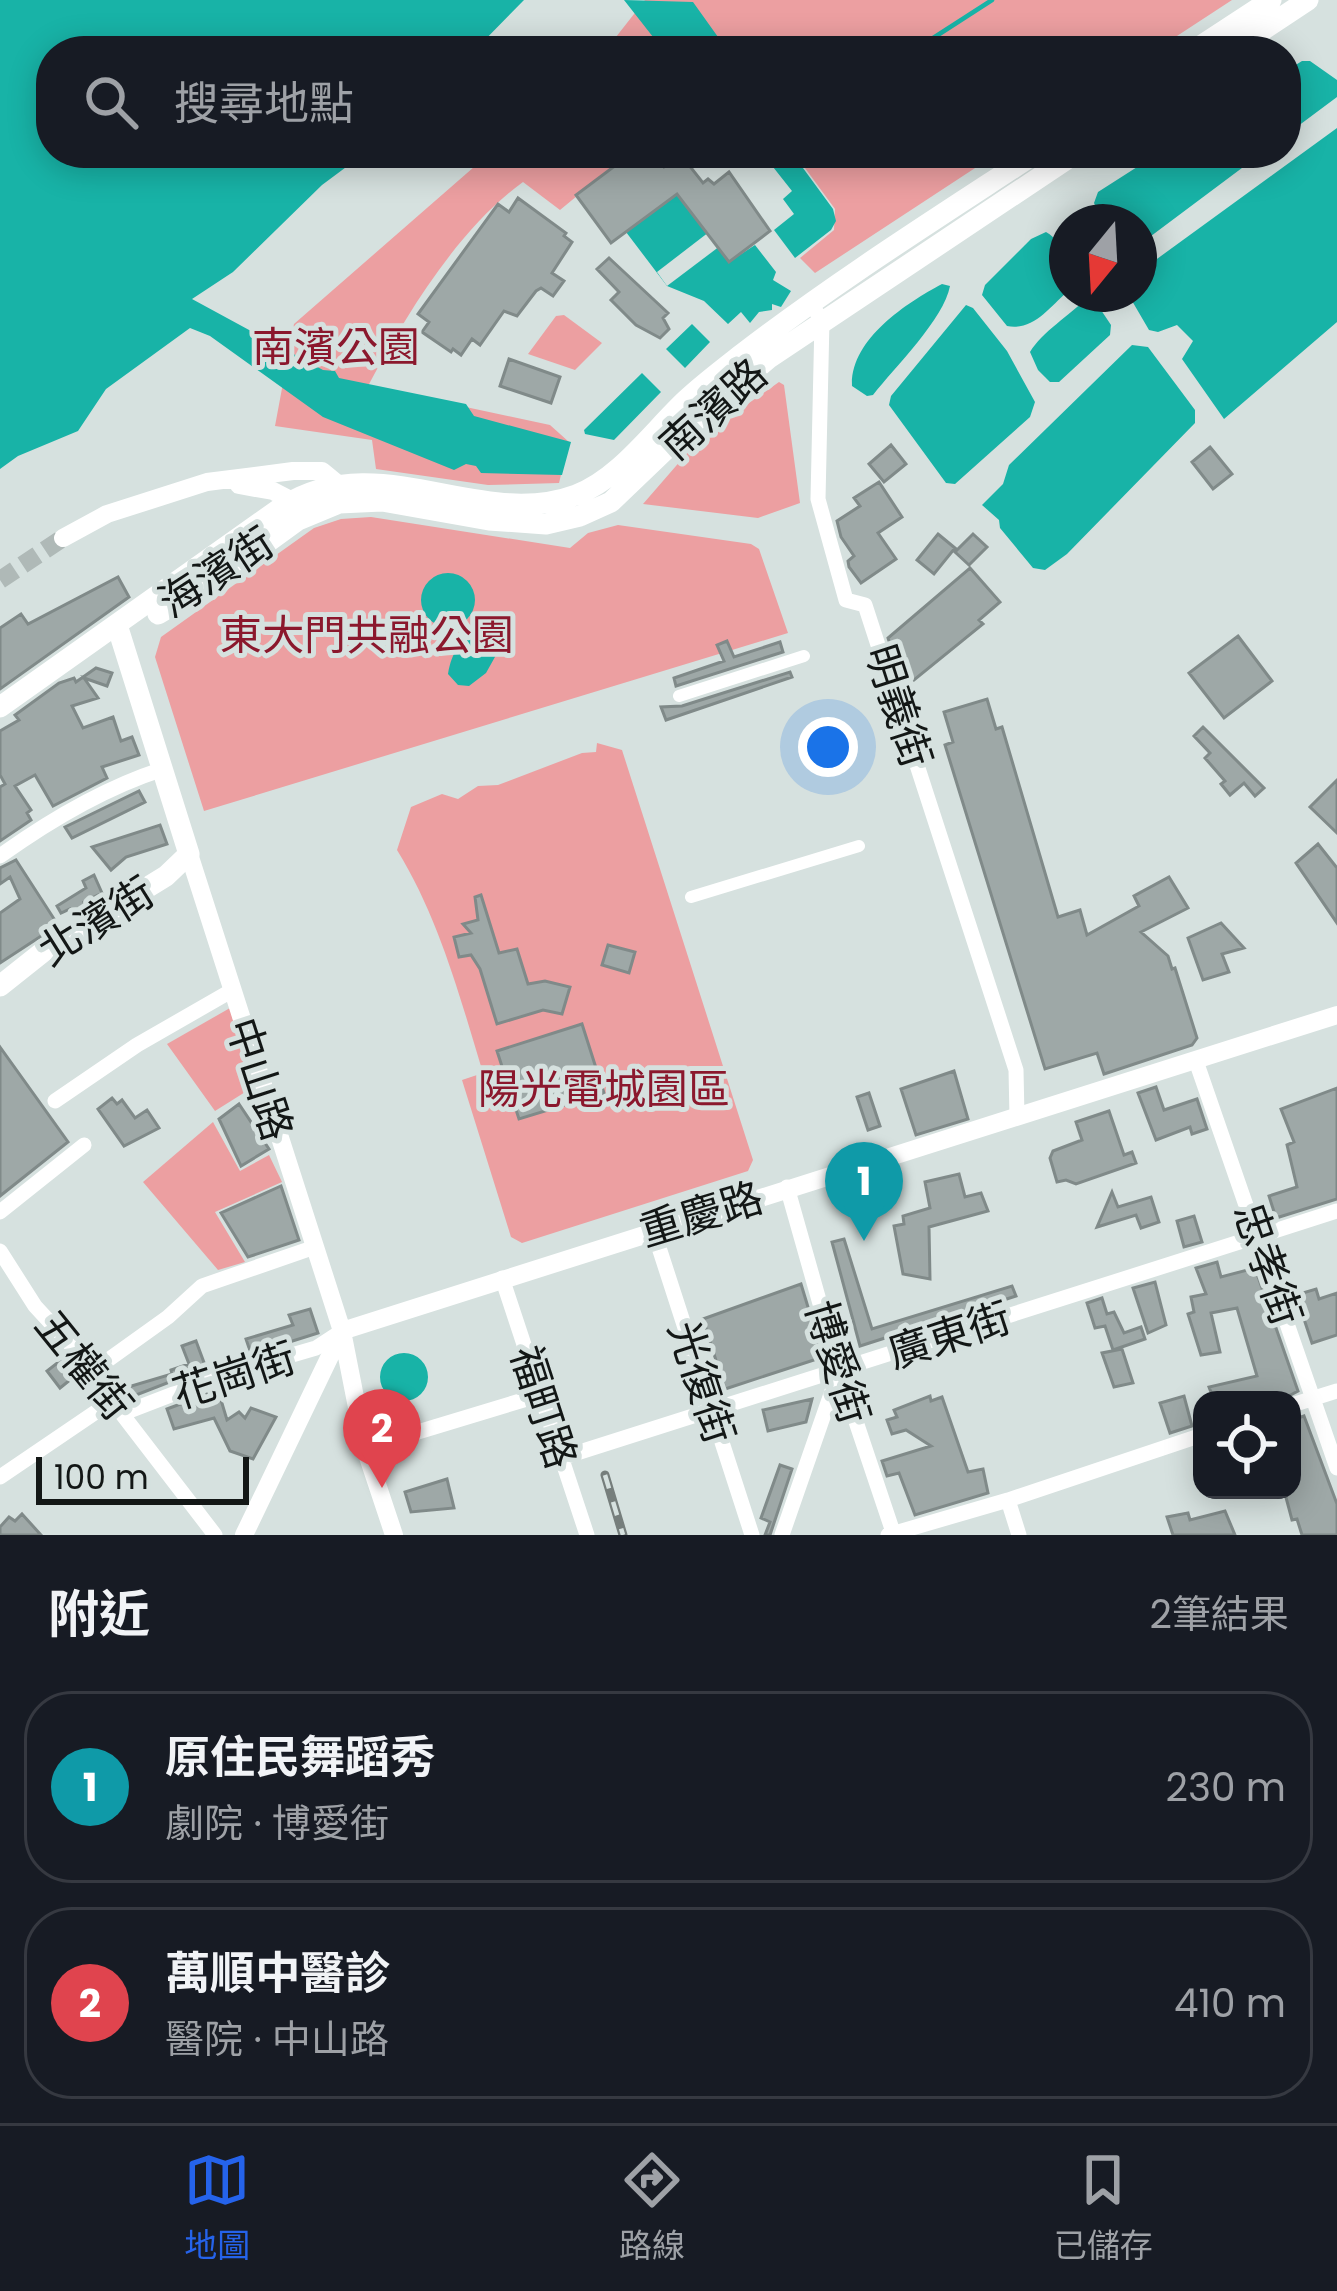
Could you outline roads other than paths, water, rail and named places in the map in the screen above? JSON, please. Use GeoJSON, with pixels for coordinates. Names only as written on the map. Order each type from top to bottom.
{"type":"FeatureCollection","features":[{"type":"Feature","properties":{"kind":"main road"},"geometry":{"type":"LineString","coordinates":[[1216,36],[1271,0]]}},
{"type":"Feature","properties":{"kind":"main road"},"geometry":{"type":"LineString","coordinates":[[1254,36],[1308,0]]}},
{"type":"Feature","properties":{"kind":"main road","name":"南濱路"},"geometry":{"type":"LineString","coordinates":[[280,508],[339,484],[375,482],[514,503],[578,494],[612,472],[689,397],[1015,168]]}},
{"type":"Feature","properties":{"kind":"main road","name":"南濱路"},"geometry":{"type":"LineString","coordinates":[[313,512],[339,503],[382,501],[546,524],[611,502],[816,312],[1051,168]]}},
{"type":"Feature","properties":{"kind":"main road","name":"海濱街"},"geometry":{"type":"LineString","coordinates":[[0,707],[280,508]]}},
{"type":"Feature","properties":{"kind":"main road","name":"海濱街"},"geometry":{"type":"LineString","coordinates":[[117,625],[156,615],[313,512]]}},
{"type":"Feature","properties":{"kind":"main road","name":"中山路"},"geometry":{"type":"LineString","coordinates":[[117,625],[189,854]]}},
{"type":"Feature","properties":{"kind":"main road","name":"北濱街"},"geometry":{"type":"LineString","coordinates":[[0,986],[44,951],[166,876],[189,854]]}},
{"type":"Feature","properties":{"kind":"street","name":"明義街"},"geometry":{"type":"LineString","coordinates":[[816,312],[818,499],[846,600],[865,605],[903,718],[1016,1070],[1017,1118]]}},
{"type":"Feature","properties":{"kind":"street"},"geometry":{"type":"LineString","coordinates":[[63,538],[107,514],[207,482],[322,471],[339,484]]}},
{"type":"Feature","properties":{"kind":"street"},"geometry":{"type":"LineString","coordinates":[[174,492],[247,484],[280,508],[313,512]]}},
{"type":"Feature","properties":{"kind":"street"},"geometry":{"type":"LineString","coordinates":[[679,696],[804,656]]}},
{"type":"Feature","properties":{"kind":"street"},"geometry":{"type":"LineString","coordinates":[[0,856],[40,827],[127,781],[164,769]]}},
{"type":"Feature","properties":{"kind":"street"},"geometry":{"type":"LineString","coordinates":[[691,897],[860,846]]}},
{"type":"Feature","properties":{"kind":"street","name":"中山路"},"geometry":{"type":"LineString","coordinates":[[189,854],[341,1331],[365,1448],[394,1535]]}},
{"type":"Feature","properties":{"kind":"street"},"geometry":{"type":"LineString","coordinates":[[55,1101],[137,1045],[231,991]]}},
{"type":"Feature","properties":{"kind":"street","name":"重慶路"},"geometry":{"type":"LineString","coordinates":[[341,1331],[1337,1015]]}},
{"type":"Feature","properties":{"kind":"street","name":"忠孝街"},"geometry":{"type":"LineString","coordinates":[[1196,1060],[1337,1468]]}},
{"type":"Feature","properties":{"kind":"street"},"geometry":{"type":"LineString","coordinates":[[0,1212],[84,1145]]}},
{"type":"Feature","properties":{"kind":"street","name":"博愛街"},"geometry":{"type":"LineString","coordinates":[[787,1187],[892,1534]]}},
{"type":"Feature","properties":{"kind":"street","name":"廣東街"},"geometry":{"type":"LineString","coordinates":[[562,1458],[1337,1211]]}},
{"type":"Feature","properties":{"kind":"street","name":"光復街"},"geometry":{"type":"LineString","coordinates":[[653,1229],[752,1535]]}},
{"type":"Feature","properties":{"kind":"street"},"geometry":{"type":"LineString","coordinates":[[94,1370],[202,1286],[315,1247]]}},
{"type":"Feature","properties":{"kind":"street","name":"五權街"},"geometry":{"type":"LineString","coordinates":[[0,1251],[35,1306],[94,1370],[215,1535]]}},
{"type":"Feature","properties":{"kind":"street","name":"福町路"},"geometry":{"type":"LineString","coordinates":[[502,1278],[586,1535]]}},
{"type":"Feature","properties":{"kind":"street"},"geometry":{"type":"LineString","coordinates":[[244,1535],[341,1331]]}},
{"type":"Feature","properties":{"kind":"street","name":"花崗街"},"geometry":{"type":"LineString","coordinates":[[0,1477],[118,1407],[316,1348],[341,1331]]}},
{"type":"Feature","properties":{"kind":"street"},"geometry":{"type":"LineString","coordinates":[[782,1535],[839,1371]]}},
{"type":"Feature","properties":{"kind":"street"},"geometry":{"type":"LineString","coordinates":[[1301,1402],[1337,1391]]}},
{"type":"Feature","properties":{"kind":"street"},"geometry":{"type":"LineString","coordinates":[[365,1448],[540,1396]]}},
{"type":"Feature","properties":{"kind":"street"},"geometry":{"type":"LineString","coordinates":[[892,1534],[1193,1438]]}},
{"type":"Feature","properties":{"kind":"street"},"geometry":{"type":"LineString","coordinates":[[1008,1500],[1018,1535]]}},
{"type":"Feature","properties":{"kind":"water"},"geometry":{"type":"Polygon","coordinates":[[[0,0],[524,0],[489,36],[36,36],[36,168],[345,168],[233,272],[192,299],[323,370],[335,371],[339,378],[466,404],[474,416],[571,442],[562,475],[481,473],[466,464],[454,470],[323,417],[210,336],[190,328],[106,389],[78,431],[18,456],[0,469],[0,0]]]}},
{"type":"Feature","properties":{"kind":"water"},"geometry":{"type":"Polygon","coordinates":[[[624,0],[693,2],[717,36],[652,36],[624,0]]]}},
{"type":"Feature","properties":{"kind":"water"},"geometry":{"type":"Polygon","coordinates":[[[1310,61],[1337,80],[1337,97],[1301,124],[1301,62],[1310,61]]]}},
{"type":"Feature","properties":{"kind":"water"},"geometry":{"type":"Polygon","coordinates":[[[1337,128],[1337,322],[1224,419],[1182,359],[1193,341],[1177,325],[1149,330],[1138,312],[1157,312],[1157,259],[1282,168],[1301,168],[1301,154],[1337,128]]]}},
{"type":"Feature","properties":{"kind":"water"},"geometry":{"type":"Polygon","coordinates":[[[774,168],[803,168],[833,209],[836,221],[795,258],[774,230],[794,214],[783,199],[792,191],[774,168]]]}},
{"type":"Feature","properties":{"kind":"water"},"geometry":{"type":"Polygon","coordinates":[[[1136,168],[1242,168],[1157,232],[1157,204],[1094,203],[1098,192],[1136,168]]]}},
{"type":"Feature","properties":{"kind":"water"},"geometry":{"type":"Polygon","coordinates":[[[682,191],[686,206],[729,262],[755,245],[776,272],[773,280],[791,291],[781,307],[772,304],[772,310],[759,312],[750,323],[741,312],[728,324],[704,301],[667,286],[626,232],[682,191]]]}},
{"type":"Feature","properties":{"kind":"water"},"geometry":{"type":"Polygon","coordinates":[[[1049,234],[1049,309],[1033,322],[1007,326],[982,295],[985,285],[1031,239],[1049,234]]]}},
{"type":"Feature","properties":{"kind":"water"},"geometry":{"type":"Polygon","coordinates":[[[942,284],[950,286],[939,313],[873,395],[852,386],[860,353],[870,339],[897,312],[942,284]]]}},
{"type":"Feature","properties":{"kind":"water"},"geometry":{"type":"Polygon","coordinates":[[[966,305],[1007,351],[1035,402],[1030,417],[955,484],[946,483],[889,405],[891,396],[966,305]]]}},
{"type":"Feature","properties":{"kind":"water"},"geometry":{"type":"Polygon","coordinates":[[[1071,312],[1102,312],[1111,325],[1110,335],[1059,382],[1050,382],[1038,370],[1030,352],[1071,312]]]}},
{"type":"Feature","properties":{"kind":"water"},"geometry":{"type":"Polygon","coordinates":[[[692,324],[710,342],[685,368],[666,349],[692,324]]]}},
{"type":"Feature","properties":{"kind":"water"},"geometry":{"type":"Polygon","coordinates":[[[1132,345],[1148,347],[1195,410],[1195,423],[1067,554],[1045,570],[1033,568],[1000,528],[999,520],[982,505],[1003,484],[1009,465],[1132,345]]]}},
{"type":"Feature","properties":{"kind":"water"},"geometry":{"type":"Polygon","coordinates":[[[642,373],[661,392],[614,440],[585,434],[584,430],[642,373]]]}},
{"type":"Feature","properties":{"kind":"water"},"geometry":{"type":"Polygon","coordinates":[[[448,573],[467,581],[475,600],[467,619],[448,627],[429,619],[421,600],[429,581],[448,573]]]}},
{"type":"Feature","properties":{"kind":"water"},"geometry":{"type":"Polygon","coordinates":[[[480,629],[500,648],[486,673],[469,686],[458,685],[448,674],[452,659],[462,642],[480,629]]]}},
{"type":"Feature","properties":{"kind":"water"},"geometry":{"type":"Polygon","coordinates":[[[404,1353],[421,1360],[428,1377],[421,1394],[404,1401],[387,1394],[380,1377],[387,1360],[404,1353]]]}},
{"type":"Feature","properties":{"kind":"waterway"},"geometry":{"type":"LineString","coordinates":[[936,36],[992,0]]}},
{"type":"Feature","properties":{"kind":"tunnel"},"geometry":{"type":"LineString","coordinates":[[0,580],[63,538]]}},
{"type":"Feature","properties":{"kind":"railway"},"geometry":{"type":"LineString","coordinates":[[605,1475],[623,1535]]}},
{"type":"Feature","properties":{"kind":"place","name":"原住民舞蹈秀"},"geometry":{"type":"Point","coordinates":[864,1241]}},
{"type":"Feature","properties":{"kind":"place","name":"萬順中醫診"},"geometry":{"type":"Point","coordinates":[382,1488]}},
{"type":"Feature","properties":{"kind":"park label","name":"南濱公園"},"geometry":{"type":"Point","coordinates":[336,347]}},
{"type":"Feature","properties":{"kind":"park label","name":"東大門共融公園"},"geometry":{"type":"Point","coordinates":[367,635]}},
{"type":"Feature","properties":{"kind":"park label","name":"陽光電城園區"},"geometry":{"type":"Point","coordinates":[604,1089]}}]}
